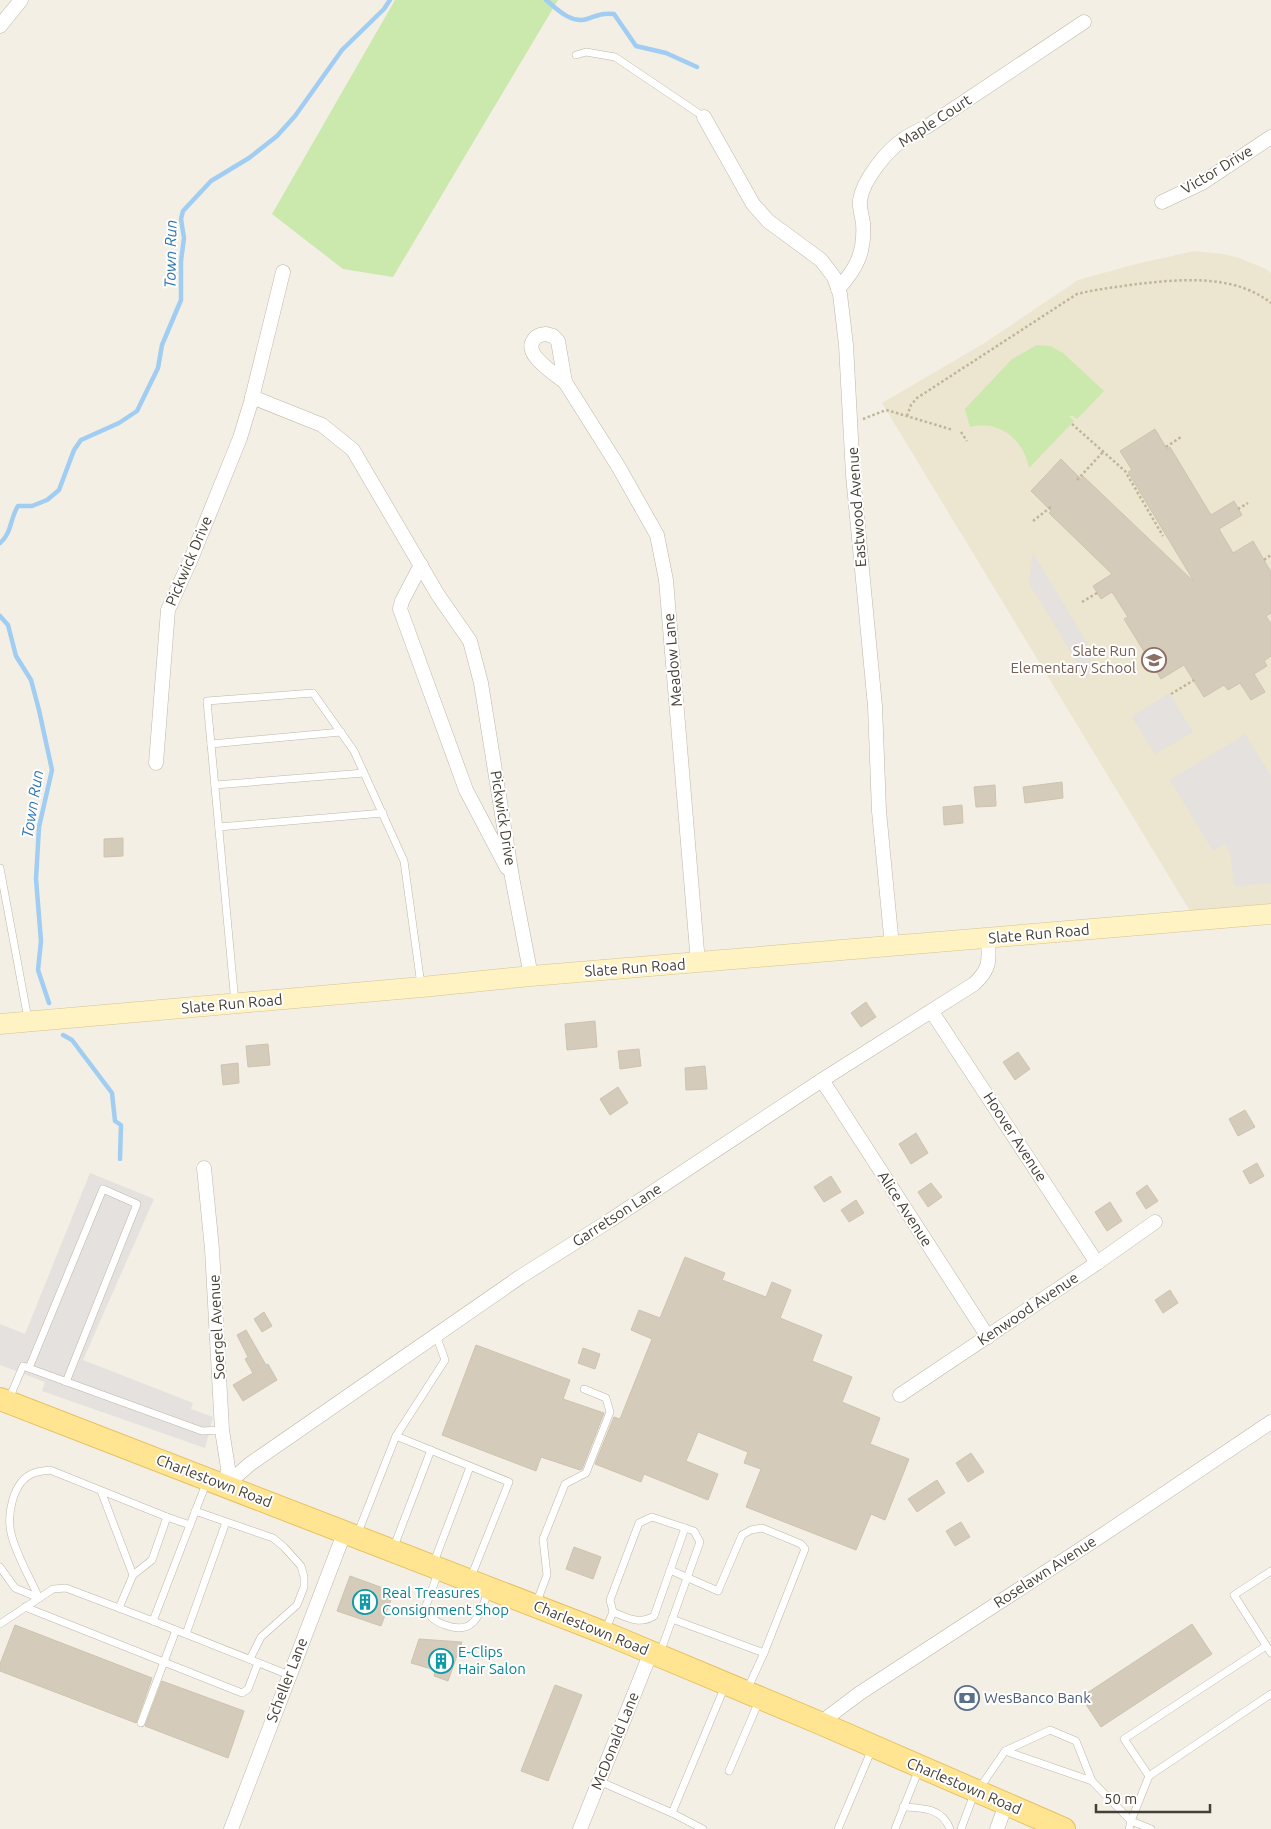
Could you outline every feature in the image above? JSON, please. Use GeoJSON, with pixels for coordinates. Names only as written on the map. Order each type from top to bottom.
{"type":"FeatureCollection","features":[{"type":"Feature","properties":{"kind":"main road","name":"Charlestown Road"},"geometry":{"type":"LineString","coordinates":[[3,1403],[351,1533],[604,1633],[820,1723],[1064,1829]]}},
{"type":"Feature","properties":{"kind":"street"},"geometry":{"type":"LineString","coordinates":[[0,26],[20,0]]}},
{"type":"Feature","properties":{"kind":"street","name":"Maple Court"},"geometry":{"type":"LineString","coordinates":[[838,289],[849,277],[859,260],[862,250],[863,226],[860,201],[869,178],[883,157],[903,140],[928,126],[1084,22]]}},
{"type":"Feature","properties":{"kind":"street","name":"Eastwood Avenue"},"geometry":{"type":"LineString","coordinates":[[704,117],[753,204],[768,221],[820,260],[834,277],[840,294],[846,345],[857,514],[875,706],[879,811],[892,946]]}},
{"type":"Feature","properties":{"kind":"street","name":"Victor Drive"},"geometry":{"type":"LineString","coordinates":[[1162,202],[1202,183],[1271,137]]}},
{"type":"Feature","properties":{"kind":"street","name":"Pickwick Drive"},"geometry":{"type":"LineString","coordinates":[[156,763],[168,610],[229,468],[252,397],[283,272]]}},
{"type":"Feature","properties":{"kind":"street","name":"Meadow Lane"},"geometry":{"type":"LineString","coordinates":[[565,382],[618,466],[656,535],[666,580],[698,963]]}},
{"type":"Feature","properties":{"kind":"street","name":"Pickwick Drive"},"geometry":{"type":"LineString","coordinates":[[252,397],[322,425],[353,450],[438,595],[470,642],[481,683],[512,877],[531,976]]}},
{"type":"Feature","properties":{"kind":"street","name":"Pickwick Drive"},"geometry":{"type":"LineString","coordinates":[[421,565],[402,601],[400,610],[466,790],[512,877]]}},
{"type":"Feature","properties":{"kind":"street","name":"Slate Run Road"},"geometry":{"type":"LineString","coordinates":[[0,1024],[422,988],[531,976],[1271,914]]}},
{"type":"Feature","properties":{"kind":"street","name":"Garretson Lane"},"geometry":{"type":"LineString","coordinates":[[217,1482],[250,1464],[520,1277],[609,1221],[822,1080],[974,984],[985,974],[989,959],[988,939]]}},
{"type":"Feature","properties":{"kind":"street","name":"Hoover Avenue"},"geometry":{"type":"LineString","coordinates":[[932,1012],[1097,1263]]}},
{"type":"Feature","properties":{"kind":"street","name":"Alice Avenue"},"geometry":{"type":"LineString","coordinates":[[822,1080],[988,1337]]}},
{"type":"Feature","properties":{"kind":"street","name":"Soergel Avenue"},"geometry":{"type":"LineString","coordinates":[[204,1168],[212,1249],[222,1430],[228,1468],[217,1482]]}},
{"type":"Feature","properties":{"kind":"street","name":"Kenwood Avenue"},"geometry":{"type":"LineString","coordinates":[[900,1395],[1155,1222]]}},
{"type":"Feature","properties":{"kind":"street","name":"Roselawn Avenue"},"geometry":{"type":"LineString","coordinates":[[820,1723],[860,1693],[1107,1532],[1271,1422]]}},
{"type":"Feature","properties":{"kind":"street","name":"Scheller Lane"},"geometry":{"type":"LineString","coordinates":[[231,1829],[289,1675],[351,1533]]}},
{"type":"Feature","properties":{"kind":"street","name":"McDonald Lane"},"geometry":{"type":"LineString","coordinates":[[580,1829],[598,1781],[655,1654]]}},
{"type":"Feature","properties":{"kind":"street"},"geometry":{"type":"LineString","coordinates":[[997,1829],[1006,1804]]}},
{"type":"Feature","properties":{"kind":"lane"},"geometry":{"type":"LineString","coordinates":[[576,55],[586,52],[615,57],[704,117]]}},
{"type":"Feature","properties":{"kind":"lane"},"geometry":{"type":"LineString","coordinates":[[235,1003],[207,700],[313,693],[354,751],[404,861],[422,988]]}},
{"type":"Feature","properties":{"kind":"lane"},"geometry":{"type":"LineString","coordinates":[[211,744],[341,732]]}},
{"type":"Feature","properties":{"kind":"lane"},"geometry":{"type":"LineString","coordinates":[[215,785],[364,773]]}},
{"type":"Feature","properties":{"kind":"lane"},"geometry":{"type":"LineString","coordinates":[[219,827],[383,813]]}},
{"type":"Feature","properties":{"kind":"lane"},"geometry":{"type":"LineString","coordinates":[[0,868],[28,1022]]}},
{"type":"Feature","properties":{"kind":"lane"},"geometry":{"type":"LineString","coordinates":[[29,1368],[103,1189],[137,1204],[66,1382]]}},
{"type":"Feature","properties":{"kind":"lane"},"geometry":{"type":"LineString","coordinates":[[351,1533],[396,1436],[445,1360],[436,1336]]}},
{"type":"Feature","properties":{"kind":"lane"},"geometry":{"type":"LineString","coordinates":[[3,1403],[23,1366],[202,1431],[222,1430]]}},
{"type":"Feature","properties":{"kind":"lane"},"geometry":{"type":"LineString","coordinates":[[536,1606],[546,1575],[543,1539],[565,1484],[586,1473],[610,1412],[606,1398],[584,1389]]}},
{"type":"Feature","properties":{"kind":"lane"},"geometry":{"type":"LineString","coordinates":[[396,1436],[509,1482],[480,1584],[479,1616],[464,1628],[451,1627],[437,1622],[429,1616],[426,1606],[470,1467]]}},
{"type":"Feature","properties":{"kind":"lane"},"geometry":{"type":"LineString","coordinates":[[393,1550],[430,1450]]}},
{"type":"Feature","properties":{"kind":"lane"},"geometry":{"type":"LineString","coordinates":[[39,1598],[12,1536],[10,1515],[19,1484],[33,1473],[50,1470],[190,1525]]}},
{"type":"Feature","properties":{"kind":"lane"},"geometry":{"type":"LineString","coordinates":[[153,1621],[195,1511],[217,1482]]}},
{"type":"Feature","properties":{"kind":"lane"},"geometry":{"type":"LineString","coordinates":[[102,1491],[133,1575]]}},
{"type":"Feature","properties":{"kind":"lane"},"geometry":{"type":"LineString","coordinates":[[195,1511],[273,1538],[301,1566],[304,1586],[297,1605],[261,1637],[250,1659]]}},
{"type":"Feature","properties":{"kind":"lane"},"geometry":{"type":"LineString","coordinates":[[119,1608],[133,1575],[152,1560],[167,1517]]}},
{"type":"Feature","properties":{"kind":"lane"},"geometry":{"type":"LineString","coordinates":[[604,1633],[613,1612],[610,1600],[639,1523],[652,1517],[694,1531],[700,1542],[672,1619],[655,1654]]}},
{"type":"Feature","properties":{"kind":"lane"},"geometry":{"type":"LineString","coordinates":[[186,1634],[226,1522]]}},
{"type":"Feature","properties":{"kind":"lane"},"geometry":{"type":"LineString","coordinates":[[613,1612],[635,1622],[648,1620],[654,1616],[685,1528]]}},
{"type":"Feature","properties":{"kind":"lane"},"geometry":{"type":"LineString","coordinates":[[670,1570],[718,1592],[742,1534],[762,1528],[801,1544],[805,1549],[764,1653],[730,1771]]}},
{"type":"Feature","properties":{"kind":"lane"},"geometry":{"type":"LineString","coordinates":[[0,1567],[15,1588],[39,1598]]}},
{"type":"Feature","properties":{"kind":"lane"},"geometry":{"type":"LineString","coordinates":[[1271,1571],[1234,1595],[1271,1653]]}},
{"type":"Feature","properties":{"kind":"lane"},"geometry":{"type":"LineString","coordinates":[[0,1624],[53,1589],[66,1588],[289,1675]]}},
{"type":"Feature","properties":{"kind":"lane"},"geometry":{"type":"LineString","coordinates":[[25,1607],[242,1693],[248,1688],[258,1662]]}},
{"type":"Feature","properties":{"kind":"lane"},"geometry":{"type":"LineString","coordinates":[[672,1619],[764,1653]]}},
{"type":"Feature","properties":{"kind":"lane"},"geometry":{"type":"LineString","coordinates":[[142,1723],[176,1630]]}},
{"type":"Feature","properties":{"kind":"lane"},"geometry":{"type":"LineString","coordinates":[[1148,1776],[1124,1739],[1266,1646]]}},
{"type":"Feature","properties":{"kind":"lane"},"geometry":{"type":"LineString","coordinates":[[672,1813],[726,1684]]}},
{"type":"Feature","properties":{"kind":"lane"},"geometry":{"type":"LineString","coordinates":[[1129,1829],[1148,1776],[1271,1694]]}},
{"type":"Feature","properties":{"kind":"lane"},"geometry":{"type":"LineString","coordinates":[[961,1829],[977,1791],[1004,1750],[1050,1730],[1076,1741],[1092,1781],[1132,1821],[1151,1829]]}},
{"type":"Feature","properties":{"kind":"lane"},"geometry":{"type":"LineString","coordinates":[[838,1829],[873,1746]]}},
{"type":"Feature","properties":{"kind":"lane"},"geometry":{"type":"LineString","coordinates":[[1004,1750],[1092,1781]]}},
{"type":"Feature","properties":{"kind":"lane"},"geometry":{"type":"LineString","coordinates":[[895,1829],[920,1766]]}},
{"type":"Feature","properties":{"kind":"lane"},"geometry":{"type":"LineString","coordinates":[[598,1781],[672,1813],[703,1829]]}},
{"type":"Feature","properties":{"kind":"lane"},"geometry":{"type":"LineString","coordinates":[[903,1808],[926,1808],[935,1811],[948,1822],[950,1829]]}},
{"type":"Feature","properties":{"kind":"path"},"geometry":{"type":"LineString","coordinates":[[907,416],[911,405],[917,398],[1076,294],[1096,289],[1162,281],[1195,280],[1228,283],[1262,296],[1271,303]]}},
{"type":"Feature","properties":{"kind":"path"},"geometry":{"type":"LineString","coordinates":[[851,423],[886,410],[953,430]]}},
{"type":"Feature","properties":{"kind":"path"},"geometry":{"type":"LineString","coordinates":[[1072,424],[1125,471],[1163,536]]}},
{"type":"Feature","properties":{"kind":"path"},"geometry":{"type":"LineString","coordinates":[[961,432],[967,442]]}},
{"type":"Feature","properties":{"kind":"path"},"geometry":{"type":"LineString","coordinates":[[1166,447],[1181,437]]}},
{"type":"Feature","properties":{"kind":"path"},"geometry":{"type":"LineString","coordinates":[[1077,480],[1103,452]]}},
{"type":"Feature","properties":{"kind":"path"},"geometry":{"type":"LineString","coordinates":[[1238,509],[1248,503]]}},
{"type":"Feature","properties":{"kind":"path"},"geometry":{"type":"LineString","coordinates":[[1033,521],[1052,506]]}},
{"type":"Feature","properties":{"kind":"path"},"geometry":{"type":"LineString","coordinates":[[1264,560],[1271,555]]}},
{"type":"Feature","properties":{"kind":"path"},"geometry":{"type":"LineString","coordinates":[[1082,602],[1097,593]]}},
{"type":"Feature","properties":{"kind":"path"},"geometry":{"type":"LineString","coordinates":[[1171,694],[1194,680]]}},
{"type":"Feature","properties":{"kind":"shaded area","name":"Slate Run Elementary School"},"geometry":{"type":"Polygon","coordinates":[[[1194,251],[1239,258],[1271,273],[1271,906],[1190,911],[882,403],[983,344],[1078,280],[1194,251]]]}},
{"type":"Feature","properties":{"kind":"shaded area"},"geometry":{"type":"Polygon","coordinates":[[[1033,553],[1092,651],[1088,680],[1029,583],[1033,553]]]}},
{"type":"Feature","properties":{"kind":"shaded area"},"geometry":{"type":"Polygon","coordinates":[[[1169,693],[1193,732],[1155,754],[1132,717],[1169,693]]]}},
{"type":"Feature","properties":{"kind":"shaded area"},"geometry":{"type":"Polygon","coordinates":[[[1245,734],[1271,776],[1271,883],[1234,886],[1230,852],[1224,844],[1213,851],[1170,780],[1245,734]]]}},
{"type":"Feature","properties":{"kind":"shaded area"},"geometry":{"type":"Polygon","coordinates":[[[90,1173],[154,1199],[83,1360],[193,1403],[191,1409],[213,1417],[205,1448],[42,1391],[45,1382],[0,1365],[0,1324],[25,1334],[90,1173]]]}},
{"type":"Feature","properties":{"kind":"green space"},"geometry":{"type":"Polygon","coordinates":[[[395,0],[558,0],[393,277],[343,269],[272,214],[395,0]]]}},
{"type":"Feature","properties":{"kind":"green space"},"geometry":{"type":"Polygon","coordinates":[[[1037,345],[1050,346],[1063,353],[1104,391],[1077,419],[1069,416],[1074,421],[1029,468],[1022,449],[1009,434],[991,426],[970,427],[965,409],[1012,359],[1037,345]]]}},
{"type":"Feature","properties":{"kind":"building","name":"Slate Run Elementary School"},"geometry":{"type":"Polygon","coordinates":[[[1155,429],[1167,449],[1170,447],[1211,515],[1234,501],[1242,515],[1219,529],[1233,553],[1253,541],[1271,572],[1271,613],[1266,616],[1271,624],[1271,656],[1264,661],[1267,666],[1254,674],[1265,692],[1251,700],[1240,683],[1228,690],[1224,685],[1204,697],[1184,665],[1161,679],[1124,619],[1128,617],[1112,592],[1101,599],[1093,586],[1112,574],[1049,513],[1051,511],[1031,491],[1061,459],[1081,479],[1083,476],[1193,580],[1128,472],[1132,470],[1120,451],[1155,429]]]}},
{"type":"Feature","properties":{"kind":"building"},"geometry":{"type":"Polygon","coordinates":[[[1062,782],[1063,798],[1025,803],[1023,787],[1062,782]]]}},
{"type":"Feature","properties":{"kind":"building"},"geometry":{"type":"Polygon","coordinates":[[[995,785],[996,806],[976,807],[974,787],[995,785]]]}},
{"type":"Feature","properties":{"kind":"building"},"geometry":{"type":"Polygon","coordinates":[[[962,805],[963,823],[944,825],[943,807],[962,805]]]}},
{"type":"Feature","properties":{"kind":"building"},"geometry":{"type":"Polygon","coordinates":[[[123,838],[123,856],[104,857],[104,839],[123,838]]]}},
{"type":"Feature","properties":{"kind":"building"},"geometry":{"type":"Polygon","coordinates":[[[866,1002],[876,1017],[861,1027],[851,1013],[866,1002]]]}},
{"type":"Feature","properties":{"kind":"building"},"geometry":{"type":"Polygon","coordinates":[[[595,1021],[597,1047],[567,1050],[565,1024],[595,1021]]]}},
{"type":"Feature","properties":{"kind":"building"},"geometry":{"type":"Polygon","coordinates":[[[268,1044],[270,1065],[248,1067],[246,1046],[268,1044]]]}},
{"type":"Feature","properties":{"kind":"building"},"geometry":{"type":"Polygon","coordinates":[[[639,1049],[641,1066],[620,1069],[618,1051],[639,1049]]]}},
{"type":"Feature","properties":{"kind":"building"},"geometry":{"type":"Polygon","coordinates":[[[1018,1052],[1030,1069],[1015,1080],[1003,1062],[1018,1052]]]}},
{"type":"Feature","properties":{"kind":"building"},"geometry":{"type":"Polygon","coordinates":[[[238,1063],[239,1083],[223,1085],[221,1065],[238,1063]]]}},
{"type":"Feature","properties":{"kind":"building"},"geometry":{"type":"Polygon","coordinates":[[[705,1066],[707,1089],[686,1090],[685,1068],[705,1066]]]}},
{"type":"Feature","properties":{"kind":"building"},"geometry":{"type":"Polygon","coordinates":[[[618,1087],[628,1103],[610,1115],[600,1099],[618,1087]]]}},
{"type":"Feature","properties":{"kind":"building"},"geometry":{"type":"Polygon","coordinates":[[[1245,1110],[1255,1127],[1238,1136],[1229,1119],[1245,1110]]]}},
{"type":"Feature","properties":{"kind":"building"},"geometry":{"type":"Polygon","coordinates":[[[916,1133],[928,1153],[911,1164],[899,1144],[916,1133]]]}},
{"type":"Feature","properties":{"kind":"building"},"geometry":{"type":"Polygon","coordinates":[[[1257,1163],[1264,1176],[1250,1184],[1243,1171],[1257,1163]]]}},
{"type":"Feature","properties":{"kind":"building"},"geometry":{"type":"Polygon","coordinates":[[[831,1176],[841,1192],[824,1202],[814,1187],[831,1176]]]}},
{"type":"Feature","properties":{"kind":"building"},"geometry":{"type":"Polygon","coordinates":[[[931,1183],[942,1197],[928,1207],[918,1192],[931,1183]]]}},
{"type":"Feature","properties":{"kind":"building"},"geometry":{"type":"Polygon","coordinates":[[[1147,1185],[1158,1201],[1146,1209],[1136,1193],[1147,1185]]]}},
{"type":"Feature","properties":{"kind":"building"},"geometry":{"type":"Polygon","coordinates":[[[856,1200],[864,1213],[849,1222],[841,1210],[856,1200]]]}},
{"type":"Feature","properties":{"kind":"building"},"geometry":{"type":"Polygon","coordinates":[[[1110,1202],[1122,1221],[1107,1231],[1095,1212],[1110,1202]]]}},
{"type":"Feature","properties":{"kind":"building"},"geometry":{"type":"Polygon","coordinates":[[[685,1257],[725,1273],[722,1280],[766,1297],[772,1282],[791,1290],[780,1318],[822,1335],[812,1361],[852,1377],[842,1402],[880,1418],[870,1444],[909,1459],[885,1520],[871,1514],[856,1550],[746,1507],[761,1469],[744,1463],[748,1452],[698,1432],[686,1461],[718,1474],[708,1500],[644,1474],[641,1482],[595,1464],[614,1417],[620,1419],[652,1339],[631,1330],[639,1310],[660,1318],[685,1257]]]}},
{"type":"Feature","properties":{"kind":"building"},"geometry":{"type":"Polygon","coordinates":[[[1170,1290],[1178,1303],[1163,1313],[1155,1300],[1170,1290]]]}},
{"type":"Feature","properties":{"kind":"building"},"geometry":{"type":"Polygon","coordinates":[[[264,1312],[272,1326],[262,1332],[254,1319],[264,1312]]]}},
{"type":"Feature","properties":{"kind":"building"},"geometry":{"type":"Polygon","coordinates":[[[246,1330],[277,1380],[243,1401],[233,1385],[253,1373],[245,1359],[248,1357],[237,1335],[246,1330]]]}},
{"type":"Feature","properties":{"kind":"building"},"geometry":{"type":"Polygon","coordinates":[[[476,1345],[570,1380],[563,1399],[604,1413],[582,1469],[580,1470],[541,1457],[536,1471],[442,1435],[476,1345]]]}},
{"type":"Feature","properties":{"kind":"building"},"geometry":{"type":"Polygon","coordinates":[[[583,1348],[600,1354],[595,1369],[578,1363],[583,1348]]]}},
{"type":"Feature","properties":{"kind":"building"},"geometry":{"type":"Polygon","coordinates":[[[971,1453],[984,1472],[968,1482],[956,1463],[971,1453]]]}},
{"type":"Feature","properties":{"kind":"building"},"geometry":{"type":"Polygon","coordinates":[[[937,1480],[945,1493],[917,1512],[908,1499],[937,1480]]]}},
{"type":"Feature","properties":{"kind":"building"},"geometry":{"type":"Polygon","coordinates":[[[961,1522],[970,1537],[955,1546],[946,1531],[961,1522]]]}},
{"type":"Feature","properties":{"kind":"building"},"geometry":{"type":"Polygon","coordinates":[[[574,1547],[601,1557],[593,1579],[566,1569],[574,1547]]]}},
{"type":"Feature","properties":{"kind":"building","name":"Real Treasures Consignment Shop"},"geometry":{"type":"Polygon","coordinates":[[[350,1576],[394,1592],[381,1626],[337,1611],[350,1576]]]}},
{"type":"Feature","properties":{"kind":"building"},"geometry":{"type":"Polygon","coordinates":[[[1192,1624],[1212,1654],[1101,1727],[1081,1697],[1192,1624]]]}},
{"type":"Feature","properties":{"kind":"building"},"geometry":{"type":"Polygon","coordinates":[[[15,1625],[152,1678],[136,1723],[0,1671],[0,1664],[15,1625]]]}},
{"type":"Feature","properties":{"kind":"building","name":"E-Clips Hair Salon"},"geometry":{"type":"Polygon","coordinates":[[[419,1639],[462,1642],[448,1681],[434,1676],[435,1670],[411,1663],[419,1639]]]}},
{"type":"Feature","properties":{"kind":"building"},"geometry":{"type":"Polygon","coordinates":[[[162,1681],[244,1711],[228,1758],[145,1726],[162,1681]]]}},
{"type":"Feature","properties":{"kind":"building"},"geometry":{"type":"Polygon","coordinates":[[[555,1685],[582,1695],[548,1781],[521,1771],[555,1685]]]}},
{"type":"Feature","properties":{"kind":"waterway","name":"Town Run"},"geometry":{"type":"LineString","coordinates":[[0,543],[7,535],[18,506],[32,506],[47,500],[59,490],[74,450],[81,440],[119,423],[137,411],[158,368],[162,345],[181,300],[181,261],[184,238],[181,219],[183,211],[211,181],[249,158],[277,136],[295,116],[342,50],[384,9],[390,0]]}},
{"type":"Feature","properties":{"kind":"waterway"},"geometry":{"type":"LineString","coordinates":[[546,0],[570,18],[581,20],[597,15],[614,14],[636,46],[666,53],[697,67]]}},
{"type":"Feature","properties":{"kind":"waterway","name":"Town Run"},"geometry":{"type":"LineString","coordinates":[[0,616],[8,625],[16,656],[31,680],[52,770],[39,827],[36,879],[41,941],[38,970],[49,1003]]}},
{"type":"Feature","properties":{"kind":"waterway","name":"Town Run"},"geometry":{"type":"LineString","coordinates":[[63,1035],[72,1040],[112,1093],[115,1121],[121,1125],[120,1159]]}},
{"type":"Feature","properties":{"kind":"place","name":"Slate Run Elementary School"},"geometry":{"type":"Point","coordinates":[1154,660]}},
{"type":"Feature","properties":{"kind":"place","name":"Real Treasures Consignment Shop"},"geometry":{"type":"Point","coordinates":[365,1602]}},
{"type":"Feature","properties":{"kind":"place","name":"E-Clips Hair Salon"},"geometry":{"type":"Point","coordinates":[441,1661]}},
{"type":"Feature","properties":{"kind":"place","name":"WesBanco Bank"},"geometry":{"type":"Point","coordinates":[967,1698]}}]}
